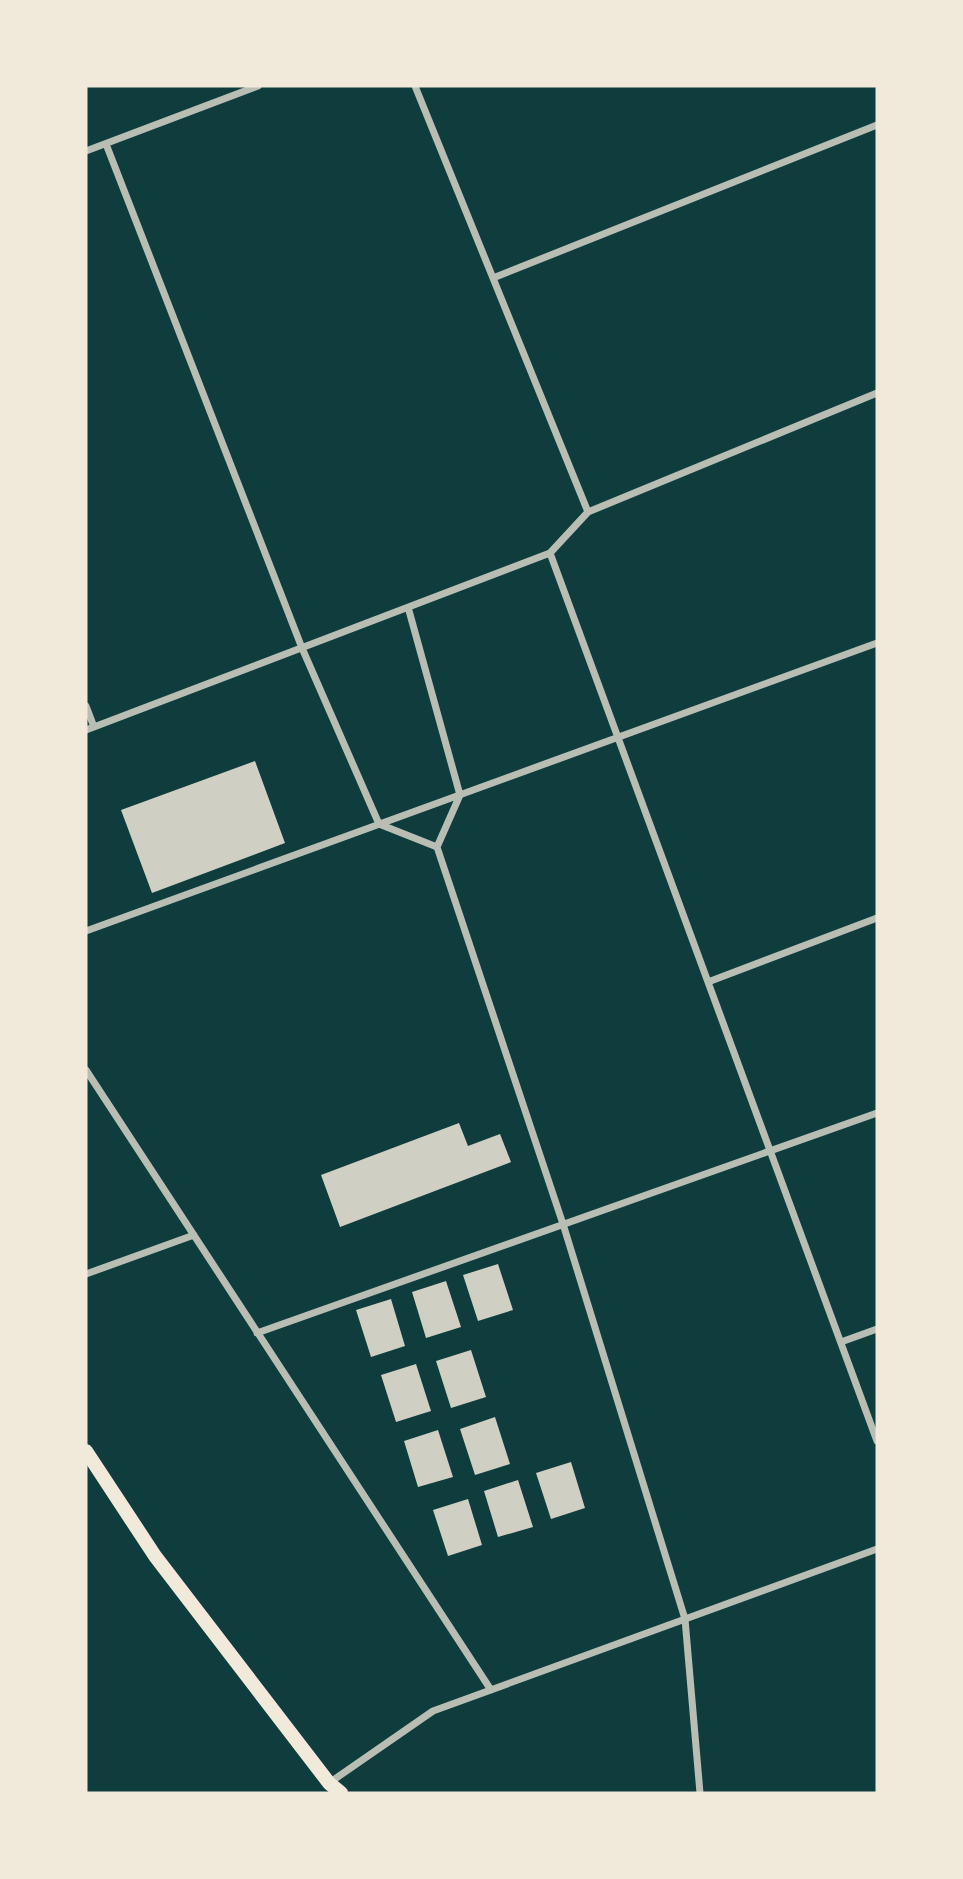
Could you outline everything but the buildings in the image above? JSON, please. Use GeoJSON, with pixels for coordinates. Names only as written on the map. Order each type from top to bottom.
{"type":"FeatureCollection","features":[{"type":"Feature","properties":{"kind":"main road"},"geometry":{"type":"LineString","coordinates":[[86,1451],[155,1556],[329,1783],[341,1793]]}},
{"type":"Feature","properties":{"kind":"street"},"geometry":{"type":"LineString","coordinates":[[86,151],[258,86]]}},
{"type":"Feature","properties":{"kind":"street"},"geometry":{"type":"LineString","coordinates":[[415,86],[588,512]]}},
{"type":"Feature","properties":{"kind":"street"},"geometry":{"type":"LineString","coordinates":[[493,278],[877,125]]}},
{"type":"Feature","properties":{"kind":"street"},"geometry":{"type":"LineString","coordinates":[[106,144],[302,648],[379,824],[437,847]]}},
{"type":"Feature","properties":{"kind":"street"},"geometry":{"type":"LineString","coordinates":[[86,706],[90,728],[550,553],[588,512],[877,393]]}},
{"type":"Feature","properties":{"kind":"street"},"geometry":{"type":"LineString","coordinates":[[550,553],[877,1441]]}},
{"type":"Feature","properties":{"kind":"street"},"geometry":{"type":"LineString","coordinates":[[408,607],[460,795],[437,847],[563,1224],[685,1619],[700,1793]]}},
{"type":"Feature","properties":{"kind":"street"},"geometry":{"type":"LineString","coordinates":[[86,931],[877,643]]}},
{"type":"Feature","properties":{"kind":"street"},"geometry":{"type":"LineString","coordinates":[[708,982],[877,918]]}},
{"type":"Feature","properties":{"kind":"street"},"geometry":{"type":"LineString","coordinates":[[86,1070],[491,1690]]}},
{"type":"Feature","properties":{"kind":"street"},"geometry":{"type":"LineString","coordinates":[[257,1333],[877,1113]]}},
{"type":"Feature","properties":{"kind":"street"},"geometry":{"type":"LineString","coordinates":[[86,1274],[194,1235]]}},
{"type":"Feature","properties":{"kind":"street"},"geometry":{"type":"LineString","coordinates":[[841,1342],[877,1329]]}},
{"type":"Feature","properties":{"kind":"street"},"geometry":{"type":"LineString","coordinates":[[329,1783],[433,1711],[877,1549]]}}]}
